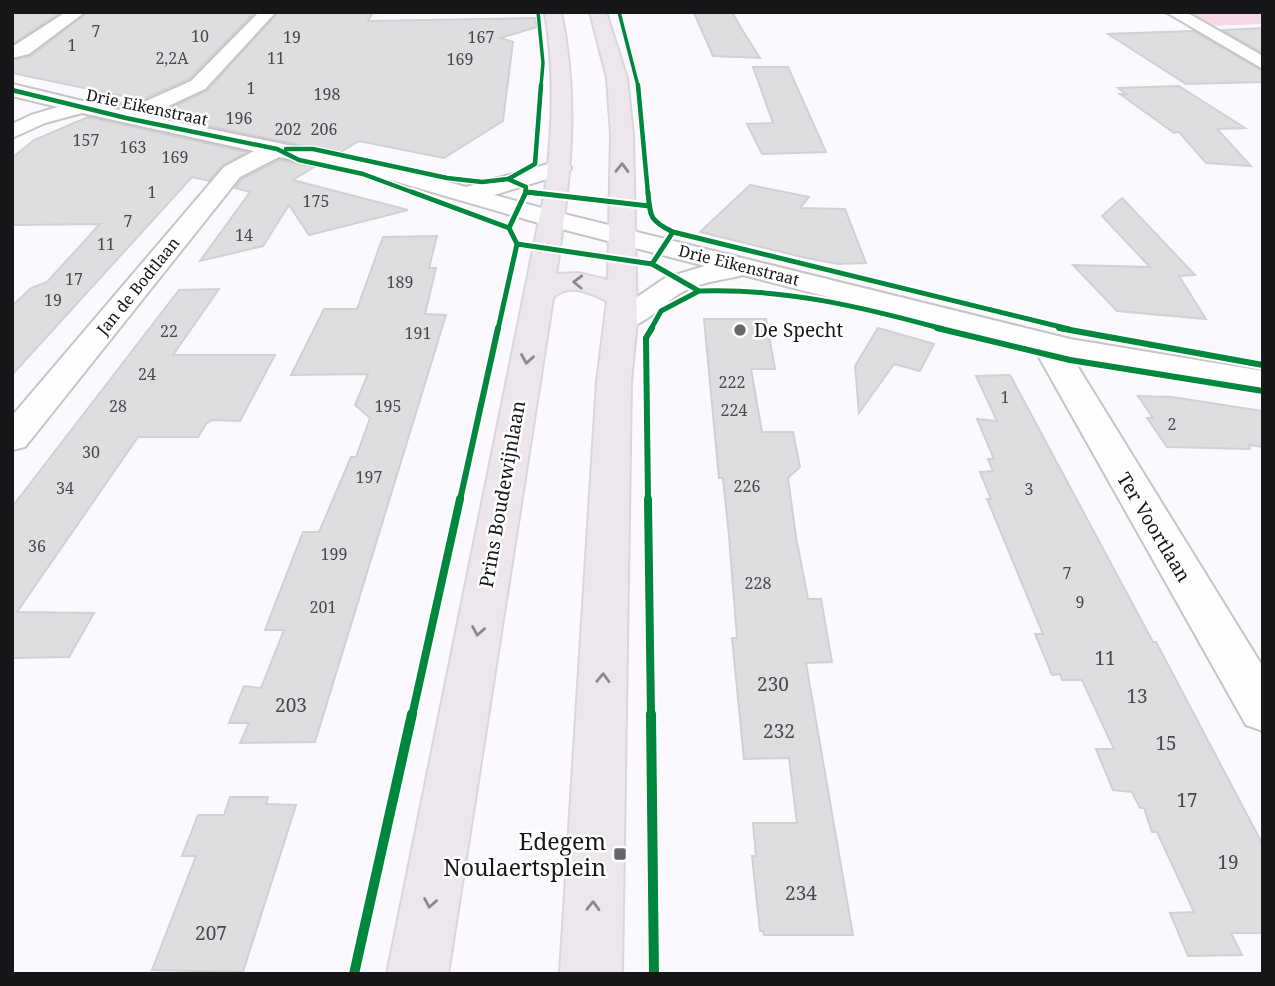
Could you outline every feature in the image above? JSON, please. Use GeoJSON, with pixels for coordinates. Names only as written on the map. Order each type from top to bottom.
{"type":"FeatureCollection","features":[{"type":"Feature","properties":{"kind":"main road","name":"Prins Boudewijnlaan"},"geometry":{"type":"LineString","coordinates":[[553,12],[617,78],[622,134],[621,309],[614,382],[591,974]]}},
{"type":"Feature","properties":{"kind":"main road","name":"Prins Boudewijnlaan"},"geometry":{"type":"LineString","coordinates":[[417,974],[538,296],[559,168],[563,125],[598,12]]}},
{"type":"Feature","properties":{"kind":"main road"},"geometry":{"type":"LineString","coordinates":[[538,296],[543,289],[573,281],[589,282],[621,309]]}},
{"type":"Feature","properties":{"kind":"street"},"geometry":{"type":"LineString","coordinates":[[12,53],[23,50],[77,12]]}},
{"type":"Feature","properties":{"kind":"street"},"geometry":{"type":"LineString","coordinates":[[126,118],[198,85],[268,12]]}},
{"type":"Feature","properties":{"kind":"street"},"geometry":{"type":"LineString","coordinates":[[1174,12],[1263,64]]}},
{"type":"Feature","properties":{"kind":"street","name":"Drie Eikenstraat"},"geometry":{"type":"LineString","coordinates":[[12,90],[126,118],[399,175],[551,219],[1047,343],[1263,381]]}},
{"type":"Feature","properties":{"kind":"street"},"geometry":{"type":"LineString","coordinates":[[12,132],[38,119],[81,107]]}},
{"type":"Feature","properties":{"kind":"street","name":"Jan de Bodtlaan"},"geometry":{"type":"LineString","coordinates":[[12,439],[232,172],[276,149]]}},
{"type":"Feature","properties":{"kind":"street"},"geometry":{"type":"LineString","coordinates":[[464,195],[518,183],[559,168]]}},
{"type":"Feature","properties":{"kind":"street"},"geometry":{"type":"LineString","coordinates":[[621,309],[696,276],[747,267]]}},
{"type":"Feature","properties":{"kind":"street","name":"Ter Voortlaan"},"geometry":{"type":"LineString","coordinates":[[1047,343],[1263,710]]}},
{"type":"Feature","properties":{"kind":"shaded area"},"geometry":{"type":"Polygon","coordinates":[[[1182,12],[1263,12],[1263,24],[1205,26],[1182,12]]]}},
{"type":"Feature","properties":{"kind":"building"},"geometry":{"type":"Polygon","coordinates":[[[12,12],[61,12],[12,44],[12,12]]]}},
{"type":"Feature","properties":{"kind":"building"},"geometry":{"type":"Polygon","coordinates":[[[88,12],[255,12],[189,79],[124,108],[114,106],[132,98],[12,73],[12,60],[31,56],[88,12]]]}},
{"type":"Feature","properties":{"kind":"building"},"geometry":{"type":"Polygon","coordinates":[[[278,12],[373,12],[368,21],[535,18],[537,27],[500,38],[513,42],[503,121],[444,158],[359,141],[339,153],[155,115],[207,91],[278,12]]]}},
{"type":"Feature","properties":{"kind":"building"},"geometry":{"type":"Polygon","coordinates":[[[732,12],[760,58],[713,56],[694,13],[732,12]]]}},
{"type":"Feature","properties":{"kind":"building"},"geometry":{"type":"Polygon","coordinates":[[[1263,28],[1263,53],[1222,30],[1263,28]]]}},
{"type":"Feature","properties":{"kind":"building"},"geometry":{"type":"Polygon","coordinates":[[[1193,31],[1263,71],[1263,82],[1186,84],[1108,34],[1193,31]]]}},
{"type":"Feature","properties":{"kind":"building"},"geometry":{"type":"Polygon","coordinates":[[[753,67],[788,67],[826,152],[762,154],[747,124],[773,123],[753,67]]]}},
{"type":"Feature","properties":{"kind":"building"},"geometry":{"type":"Polygon","coordinates":[[[1179,86],[1245,128],[1217,129],[1251,166],[1206,163],[1179,132],[1174,133],[1120,94],[1126,94],[1118,88],[1179,86]]]}},
{"type":"Feature","properties":{"kind":"building"},"geometry":{"type":"Polygon","coordinates":[[[88,117],[246,152],[223,165],[209,181],[192,177],[12,375],[12,306],[31,288],[47,282],[100,224],[12,225],[12,158],[34,140],[88,117]]]}},
{"type":"Feature","properties":{"kind":"building"},"geometry":{"type":"Polygon","coordinates":[[[279,160],[314,167],[293,180],[408,210],[309,235],[289,205],[263,246],[200,261],[250,192],[235,188],[242,179],[279,160]]]}},
{"type":"Feature","properties":{"kind":"building"},"geometry":{"type":"Polygon","coordinates":[[[750,185],[809,197],[800,208],[845,209],[866,263],[838,264],[700,232],[750,185]]]}},
{"type":"Feature","properties":{"kind":"building"},"geometry":{"type":"Polygon","coordinates":[[[1122,198],[1195,275],[1179,276],[1206,319],[1117,311],[1073,265],[1150,267],[1102,216],[1122,198]]]}},
{"type":"Feature","properties":{"kind":"building"},"geometry":{"type":"Polygon","coordinates":[[[437,236],[429,268],[436,268],[425,314],[446,315],[315,742],[240,743],[249,723],[229,723],[244,686],[261,688],[284,630],[265,630],[303,532],[319,532],[351,457],[356,457],[370,418],[355,405],[368,374],[291,375],[324,309],[357,309],[383,237],[437,236]]]}},
{"type":"Feature","properties":{"kind":"building"},"geometry":{"type":"Polygon","coordinates":[[[219,289],[173,355],[275,355],[240,421],[212,420],[198,437],[138,437],[17,612],[94,613],[69,657],[12,658],[12,507],[179,290],[219,289]]]}},
{"type":"Feature","properties":{"kind":"building"},"geometry":{"type":"Polygon","coordinates":[[[704,319],[766,319],[775,369],[751,369],[762,432],[793,432],[800,467],[788,478],[796,537],[808,599],[821,599],[832,662],[806,663],[853,935],[764,935],[763,931],[760,931],[752,856],[756,856],[753,823],[797,823],[789,758],[744,759],[732,638],[737,638],[729,536],[723,478],[719,478],[704,319]]]}},
{"type":"Feature","properties":{"kind":"building"},"geometry":{"type":"Polygon","coordinates":[[[878,328],[934,344],[920,371],[894,364],[859,413],[855,366],[878,328]]]}},
{"type":"Feature","properties":{"kind":"building"},"geometry":{"type":"Polygon","coordinates":[[[1010,375],[1263,845],[1263,933],[1231,933],[1242,955],[1188,956],[1170,913],[1194,912],[1157,832],[1152,832],[1144,808],[1140,808],[1132,792],[1113,790],[1096,749],[1114,749],[1082,680],[1062,680],[1060,674],[1052,675],[1035,634],[1043,634],[987,499],[991,499],[980,472],[993,471],[988,459],[994,459],[977,419],[997,421],[976,376],[1010,375]]]}},
{"type":"Feature","properties":{"kind":"building"},"geometry":{"type":"Polygon","coordinates":[[[1138,396],[1172,397],[1263,411],[1263,447],[1167,447],[1147,418],[1153,418],[1138,396]]]}},
{"type":"Feature","properties":{"kind":"building"},"geometry":{"type":"Polygon","coordinates":[[[230,797],[268,797],[266,804],[296,805],[243,972],[152,970],[196,856],[182,856],[198,815],[224,815],[230,797]]]}},
{"type":"Feature","properties":{"kind":"cycle path"},"geometry":{"type":"LineString","coordinates":[[286,149],[313,149],[447,178],[482,182],[508,179],[535,164],[543,63],[538,12]]}},
{"type":"Feature","properties":{"kind":"cycle path"},"geometry":{"type":"LineString","coordinates":[[619,12],[641,96],[650,214],[656,224],[673,232],[764,256],[1039,324],[1263,365]]}},
{"type":"Feature","properties":{"kind":"cycle path"},"geometry":{"type":"LineString","coordinates":[[12,90],[126,118],[277,149],[299,160],[363,174],[509,228]]}},
{"type":"Feature","properties":{"kind":"cycle path"},"geometry":{"type":"LineString","coordinates":[[354,974],[517,244],[509,228],[526,187],[508,179]]}},
{"type":"Feature","properties":{"kind":"cycle path"},"geometry":{"type":"LineString","coordinates":[[526,192],[649,206]]}},
{"type":"Feature","properties":{"kind":"cycle path"},"geometry":{"type":"LineString","coordinates":[[654,974],[646,338],[661,311],[699,291],[652,264],[673,232]]}},
{"type":"Feature","properties":{"kind":"cycle path"},"geometry":{"type":"LineString","coordinates":[[517,244],[652,264]]}},
{"type":"Feature","properties":{"kind":"cycle path"},"geometry":{"type":"LineString","coordinates":[[699,291],[777,292],[815,298],[1038,353],[1263,391]]}},
{"type":"Feature","properties":{"kind":"place","name":"De Specht"},"geometry":{"type":"Point","coordinates":[740,330]}},
{"type":"Feature","properties":{"kind":"place","name":"Edegem Noulaertsplein"},"geometry":{"type":"Point","coordinates":[620,854]}}]}
